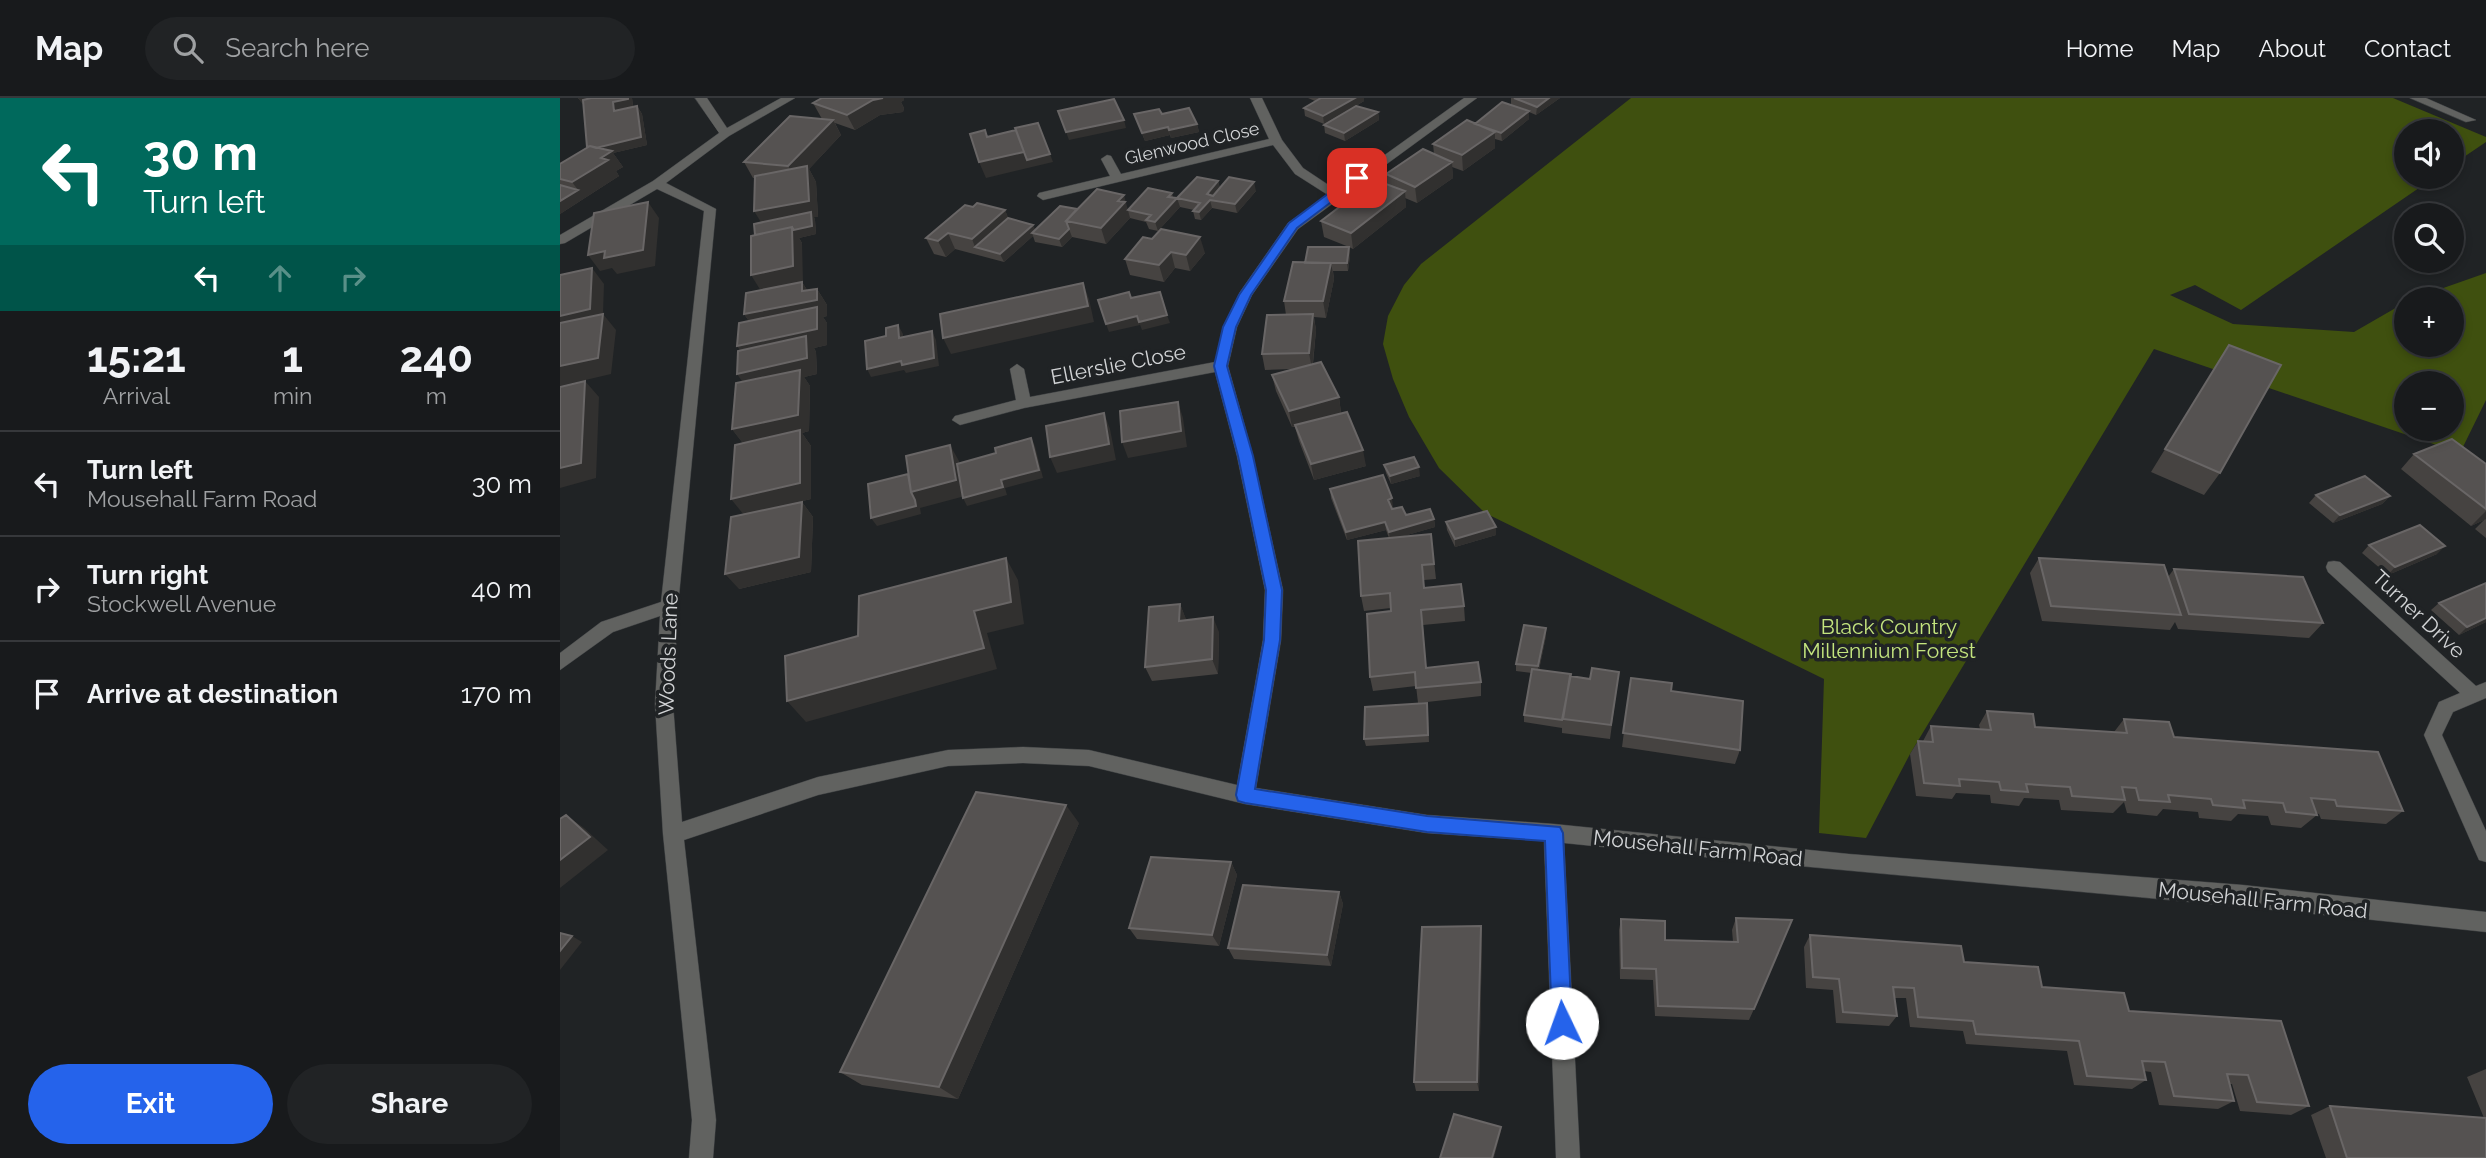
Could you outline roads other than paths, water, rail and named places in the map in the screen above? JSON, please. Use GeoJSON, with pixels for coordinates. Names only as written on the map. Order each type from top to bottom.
{"type":"FeatureCollection","features":[{"type":"Feature","properties":{"kind":"street"},"geometry":{"type":"LineString","coordinates":[[701,98],[725,134]]}},
{"type":"Feature","properties":{"kind":"street"},"geometry":{"type":"LineString","coordinates":[[560,240],[657,184],[725,134],[789,98]]}},
{"type":"Feature","properties":{"kind":"street"},"geometry":{"type":"LineString","coordinates":[[1256,98],[1276,141],[1299,172],[1334,194]]}},
{"type":"Feature","properties":{"kind":"street"},"geometry":{"type":"LineString","coordinates":[[1245,795],[1272,640],[1274,590],[1245,456],[1221,366],[1230,327],[1245,295],[1293,226],[1471,98]]}},
{"type":"Feature","properties":{"kind":"street"},"geometry":{"type":"LineString","coordinates":[[2416,98],[2470,120]]}},
{"type":"Feature","properties":{"kind":"street","name":"Glenwood Close"},"geometry":{"type":"LineString","coordinates":[[1043,196],[1276,141]]}},
{"type":"Feature","properties":{"kind":"street","name":"Glenwood Close"},"geometry":{"type":"LineString","coordinates":[[1107,159],[1116,178]]}},
{"type":"Feature","properties":{"kind":"street","name":"Woods Lane"},"geometry":{"type":"LineString","coordinates":[[657,184],[710,209],[669,606],[664,704],[673,834],[704,1120],[701,1158]]}},
{"type":"Feature","properties":{"kind":"street","name":"Ellerslie Close"},"geometry":{"type":"LineString","coordinates":[[960,421],[1024,403],[1221,366]]}},
{"type":"Feature","properties":{"kind":"street","name":"Ellerslie Close"},"geometry":{"type":"LineString","coordinates":[[1017,369],[1024,403]]}},
{"type":"Feature","properties":{"kind":"street","name":"Turner Drive"},"geometry":{"type":"LineString","coordinates":[[2334,567],[2480,693]]}},
{"type":"Feature","properties":{"kind":"street"},"geometry":{"type":"LineString","coordinates":[[560,663],[607,627],[669,606]]}},
{"type":"Feature","properties":{"kind":"street"},"geometry":{"type":"LineString","coordinates":[[2480,693],[2446,707],[2433,734],[2486,853]]}},
{"type":"Feature","properties":{"kind":"street","name":"Mousehall Farm Road"},"geometry":{"type":"LineString","coordinates":[[673,834],[818,786],[948,758],[1023,755],[1089,758],[1245,795],[1427,824],[1554,833],[1849,863],[2243,895],[2486,922]]}},
{"type":"Feature","properties":{"kind":"street"},"geometry":{"type":"LineString","coordinates":[[1554,833],[1568,1158]]}},
{"type":"Feature","properties":{"kind":"park label","name":"Black Country Millennium Forest"},"geometry":{"type":"Point","coordinates":[1889,638]}}]}
